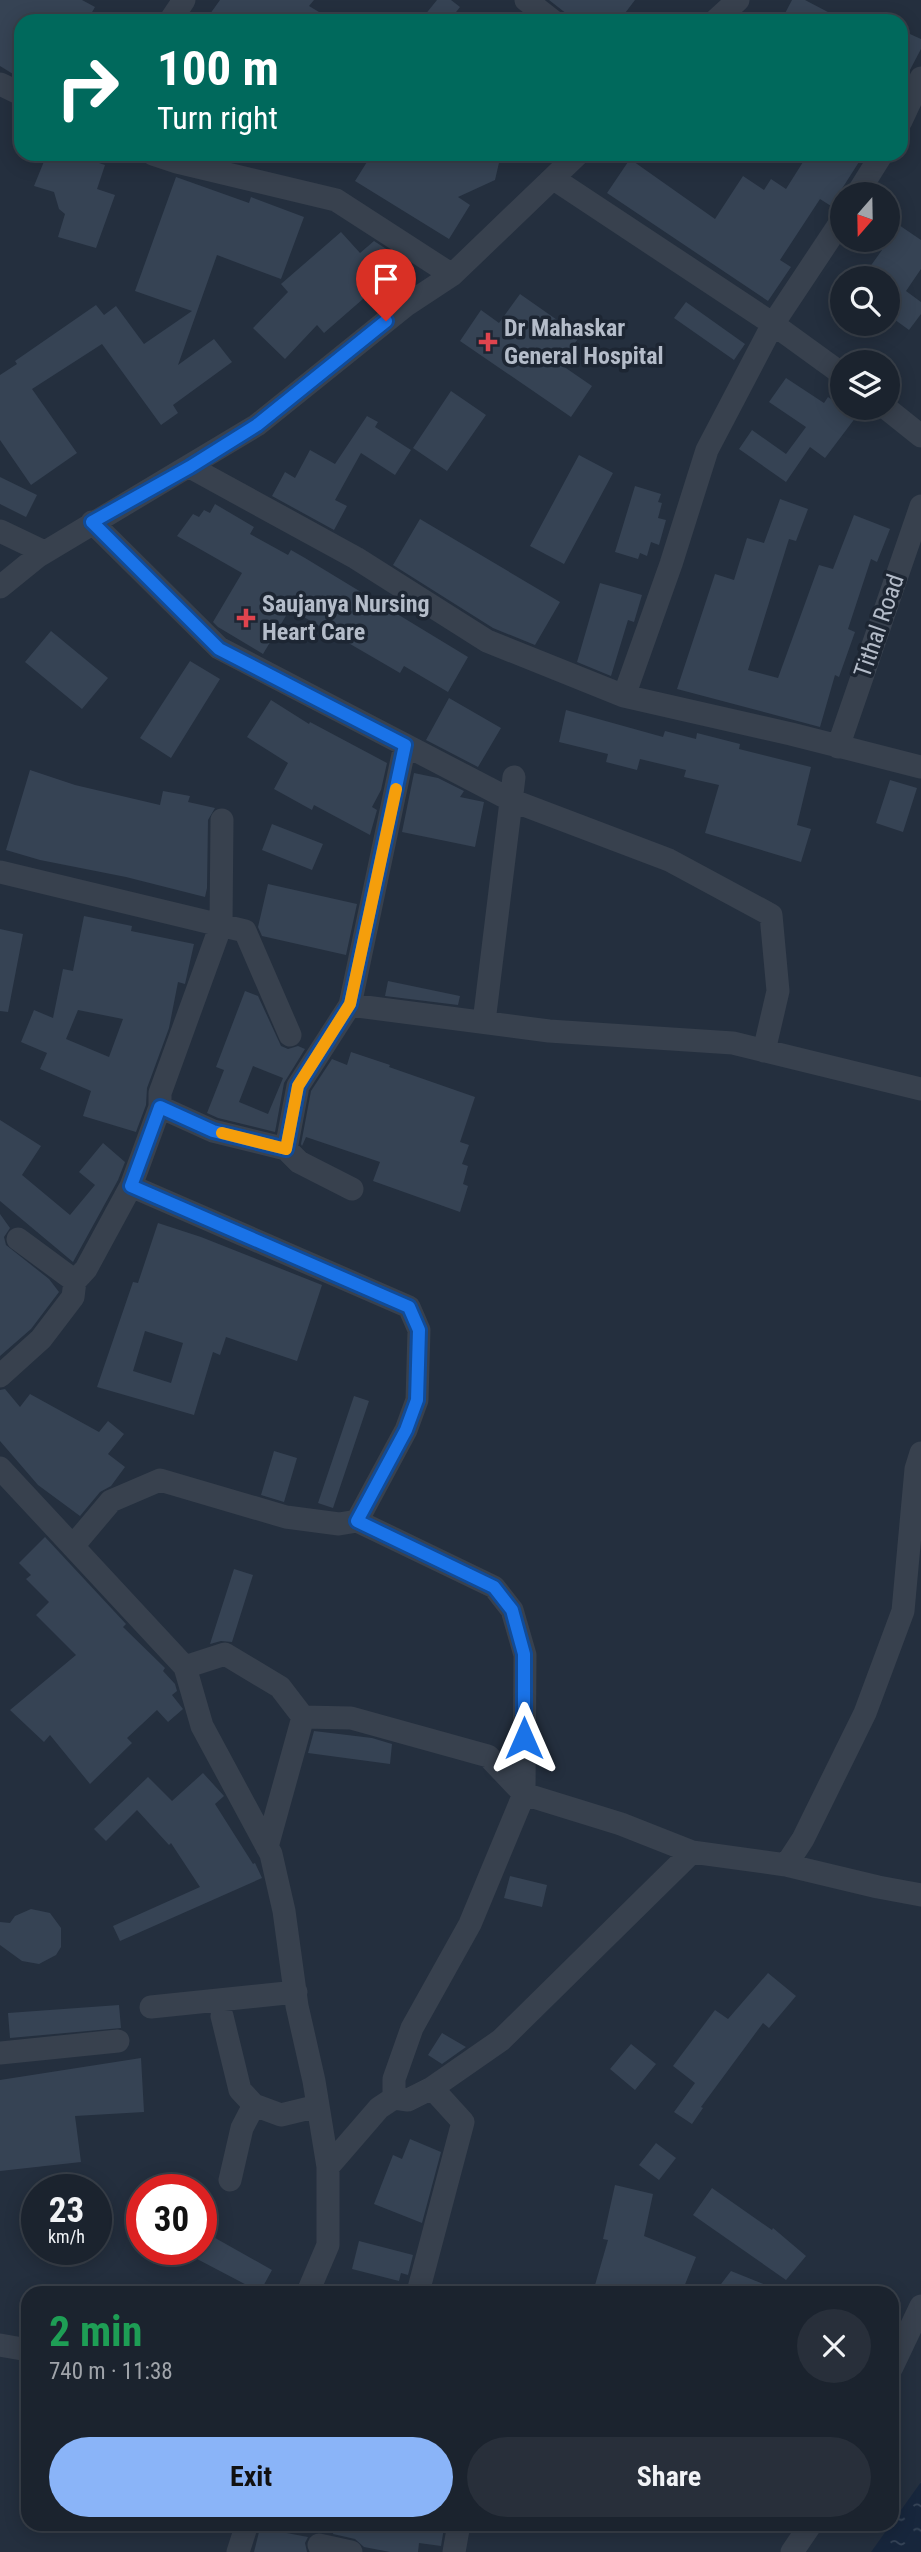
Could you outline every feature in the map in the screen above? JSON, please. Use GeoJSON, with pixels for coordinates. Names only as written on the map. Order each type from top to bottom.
{"type":"FeatureCollection","features":[{"type":"Feature","properties":{"kind":"street"},"geometry":{"type":"LineString","coordinates":[[526,0],[544,14]]}},
{"type":"Feature","properties":{"kind":"street"},"geometry":{"type":"LineString","coordinates":[[723,14],[738,0]]}},
{"type":"Feature","properties":{"kind":"street"},"geometry":{"type":"LineString","coordinates":[[908,106],[921,78]]}},
{"type":"Feature","properties":{"kind":"street"},"geometry":{"type":"LineString","coordinates":[[174,161],[336,200],[452,275]]}},
{"type":"Feature","properties":{"kind":"street"},"geometry":{"type":"LineString","coordinates":[[0,587],[44,552],[257,425],[405,306],[452,275],[571,161]]}},
{"type":"Feature","properties":{"kind":"street"},"geometry":{"type":"LineString","coordinates":[[864,182],[878,161]]}},
{"type":"Feature","properties":{"kind":"street"},"geometry":{"type":"LineString","coordinates":[[554,178],[830,364]]}},
{"type":"Feature","properties":{"kind":"street"},"geometry":{"type":"LineString","coordinates":[[624,696],[708,450],[773,324],[830,237]]}},
{"type":"Feature","properties":{"kind":"street"},"geometry":{"type":"LineString","coordinates":[[900,419],[921,436]]}},
{"type":"Feature","properties":{"kind":"street"},"geometry":{"type":"LineString","coordinates":[[190,467],[356,558],[487,641],[624,696],[921,767]]}},
{"type":"Feature","properties":{"kind":"street","name":"Tithal Road"},"geometry":{"type":"LineString","coordinates":[[838,747],[921,506]]}},
{"type":"Feature","properties":{"kind":"street"},"geometry":{"type":"LineString","coordinates":[[92,522],[219,649],[510,800],[669,860],[771,915],[778,991],[764,1051]]}},
{"type":"Feature","properties":{"kind":"street"},"geometry":{"type":"LineString","coordinates":[[0,530],[44,552]]}},
{"type":"Feature","properties":{"kind":"street"},"geometry":{"type":"LineString","coordinates":[[286,1149],[298,1086],[350,1004],[405,745]]}},
{"type":"Feature","properties":{"kind":"street"},"geometry":{"type":"LineString","coordinates":[[484,1022],[514,777]]}},
{"type":"Feature","properties":{"kind":"street"},"geometry":{"type":"LineString","coordinates":[[0,1376],[41,1339],[73,1297],[75,1281],[86,1269],[131,1186],[160,1107],[160,1093],[220,925],[222,820]]}},
{"type":"Feature","properties":{"kind":"street"},"geometry":{"type":"LineString","coordinates":[[0,873],[245,931],[290,1035]]}},
{"type":"Feature","properties":{"kind":"street"},"geometry":{"type":"LineString","coordinates":[[350,1004],[549,1031],[733,1043],[921,1089]]}},
{"type":"Feature","properties":{"kind":"street"},"geometry":{"type":"LineString","coordinates":[[160,1107],[213,1131],[286,1149],[299,1162],[352,1189]]}},
{"type":"Feature","properties":{"kind":"street"},"geometry":{"type":"LineString","coordinates":[[131,1186],[409,1307],[419,1330],[417,1400],[406,1430],[357,1521]]}},
{"type":"Feature","properties":{"kind":"street"},"geometry":{"type":"LineString","coordinates":[[18,1239],[75,1281]]}},
{"type":"Feature","properties":{"kind":"street"},"geometry":{"type":"LineString","coordinates":[[786,1865],[803,1839],[866,1713],[912,1613],[916,1469],[921,1453]]}},
{"type":"Feature","properties":{"kind":"street"},"geometry":{"type":"LineString","coordinates":[[0,1468],[185,1667],[202,1726],[271,1854],[284,1911],[328,2167],[328,2245],[311,2286]]}},
{"type":"Feature","properties":{"kind":"street"},"geometry":{"type":"LineString","coordinates":[[73,1546],[111,1500],[160,1480],[286,1517],[339,1524],[357,1521],[494,1587],[512,1610],[524,1654],[524,1794],[470,1924],[412,2028],[394,2079],[394,2098]]}},
{"type":"Feature","properties":{"kind":"street"},"geometry":{"type":"LineString","coordinates":[[185,1667],[225,1654],[280,1687],[303,1717]]}},
{"type":"Feature","properties":{"kind":"street"},"geometry":{"type":"LineString","coordinates":[[303,1717],[351,1718],[488,1756],[524,1794],[621,1824],[692,1852],[786,1865],[878,1888],[921,1895]]}},
{"type":"Feature","properties":{"kind":"street"},"geometry":{"type":"LineString","coordinates":[[267,1847],[303,1717]]}},
{"type":"Feature","properties":{"kind":"street"},"geometry":{"type":"LineString","coordinates":[[328,2167],[379,2108],[394,2098],[408,2100],[432,2088],[501,2040],[692,1852]]}},
{"type":"Feature","properties":{"kind":"street"},"geometry":{"type":"LineString","coordinates":[[151,2007],[296,1992]]}},
{"type":"Feature","properties":{"kind":"street"},"geometry":{"type":"LineString","coordinates":[[222,2016],[240,2090],[254,2105],[281,2115],[318,2106]]}},
{"type":"Feature","properties":{"kind":"street"},"geometry":{"type":"LineString","coordinates":[[0,2053],[118,2042]]}},
{"type":"Feature","properties":{"kind":"street"},"geometry":{"type":"LineString","coordinates":[[420,2286],[463,2122],[432,2088]]}},
{"type":"Feature","properties":{"kind":"street"},"geometry":{"type":"LineString","coordinates":[[230,2180],[242,2128],[254,2105]]}},
{"type":"Feature","properties":{"kind":"street"},"geometry":{"type":"LineString","coordinates":[[899,2352],[921,2306]]}},
{"type":"Feature","properties":{"kind":"street"},"geometry":{"type":"LineString","coordinates":[[0,2345],[21,2349]]}},
{"type":"Feature","properties":{"kind":"street"},"geometry":{"type":"LineString","coordinates":[[237,2552],[244,2531]]}},
{"type":"Feature","properties":{"kind":"street"},"geometry":{"type":"LineString","coordinates":[[454,2552],[458,2531]]}},
{"type":"Feature","properties":{"kind":"street"},"geometry":{"type":"LineString","coordinates":[[792,2552],[806,2531]]}},
{"type":"Feature","properties":{"kind":"street"},"geometry":{"type":"LineString","coordinates":[[319,2540],[351,2552]]}},
{"type":"Feature","properties":{"kind":"water"},"geometry":{"type":"Polygon","coordinates":[[[921,2482],[921,2552],[871,2552],[886,2531],[899,2531],[899,2513],[921,2482]]]}},
{"type":"Feature","properties":{"kind":"building"},"geometry":{"type":"Polygon","coordinates":[[[0,0],[82,0],[95,7],[91,14],[14,14],[14,72],[0,66],[0,0]]]}},
{"type":"Feature","properties":{"kind":"building"},"geometry":{"type":"Polygon","coordinates":[[[220,0],[314,0],[309,6],[322,14],[210,14],[220,0]]]}},
{"type":"Feature","properties":{"kind":"building"},"geometry":{"type":"Polygon","coordinates":[[[437,0],[451,0],[460,7],[454,14],[426,14],[437,0]]]}},
{"type":"Feature","properties":{"kind":"building"},"geometry":{"type":"Polygon","coordinates":[[[549,0],[635,0],[624,14],[567,14],[549,0]]]}},
{"type":"Feature","properties":{"kind":"building"},"geometry":{"type":"Polygon","coordinates":[[[792,0],[805,0],[832,14],[785,14],[792,0]]]}},
{"type":"Feature","properties":{"kind":"building"},"geometry":{"type":"Polygon","coordinates":[[[908,33],[921,39],[921,49],[908,74],[908,33]]]}},
{"type":"Feature","properties":{"kind":"building"},"geometry":{"type":"Polygon","coordinates":[[[44,161],[93,161],[105,165],[97,189],[115,195],[96,248],[58,237],[65,214],[59,209],[54,192],[34,186],[44,161]]]}},
{"type":"Feature","properties":{"kind":"building"},"geometry":{"type":"Polygon","coordinates":[[[368,161],[499,161],[495,180],[458,197],[470,205],[449,239],[355,181],[368,161]]]}},
{"type":"Feature","properties":{"kind":"building"},"geometry":{"type":"Polygon","coordinates":[[[629,161],[633,161],[715,219],[743,176],[764,190],[771,179],[786,189],[804,161],[860,161],[846,182],[830,182],[830,205],[820,199],[780,260],[791,267],[768,301],[607,193],[629,161]]]}},
{"type":"Feature","properties":{"kind":"building"},"geometry":{"type":"Polygon","coordinates":[[[176,177],[249,203],[251,197],[304,217],[281,279],[217,255],[178,365],[214,339],[232,362],[173,405],[178,413],[161,425],[102,344],[32,389],[77,453],[31,485],[0,440],[0,375],[17,364],[15,361],[96,305],[104,315],[116,306],[144,344],[192,311],[135,291],[176,177]]]}},
{"type":"Feature","properties":{"kind":"building"},"geometry":{"type":"Polygon","coordinates":[[[900,226],[921,240],[921,269],[906,291],[921,302],[921,314],[909,330],[900,323],[900,266],[871,266],[881,252],[900,252],[900,226]]]}},
{"type":"Feature","properties":{"kind":"building"},"geometry":{"type":"Polygon","coordinates":[[[341,232],[360,253],[374,241],[394,254],[403,264],[324,333],[317,325],[285,359],[253,328],[288,292],[281,284],[341,232]]]}},
{"type":"Feature","properties":{"kind":"building"},"geometry":{"type":"Polygon","coordinates":[[[520,294],[580,336],[560,364],[592,386],[571,417],[460,341],[481,310],[499,323],[520,294]]]}},
{"type":"Feature","properties":{"kind":"building"},"geometry":{"type":"Polygon","coordinates":[[[686,302],[745,344],[734,360],[674,318],[686,302]]]}},
{"type":"Feature","properties":{"kind":"building"},"geometry":{"type":"Polygon","coordinates":[[[786,378],[824,403],[828,397],[830,398],[830,420],[854,420],[825,458],[810,447],[786,482],[739,449],[752,430],[786,454],[806,427],[769,402],[786,378]]]}},
{"type":"Feature","properties":{"kind":"building"},"geometry":{"type":"Polygon","coordinates":[[[451,391],[486,415],[447,471],[413,448],[451,391]]]}},
{"type":"Feature","properties":{"kind":"building"},"geometry":{"type":"Polygon","coordinates":[[[367,416],[378,422],[375,427],[411,450],[395,475],[361,453],[335,500],[347,506],[334,530],[272,496],[285,472],[295,478],[310,450],[335,464],[367,416]]]}},
{"type":"Feature","properties":{"kind":"building"},"geometry":{"type":"Polygon","coordinates":[[[579,455],[613,473],[564,564],[530,546],[579,455]]]}},
{"type":"Feature","properties":{"kind":"building"},"geometry":{"type":"Polygon","coordinates":[[[0,477],[37,495],[26,517],[0,504],[0,477]]]}},
{"type":"Feature","properties":{"kind":"building"},"geometry":{"type":"Polygon","coordinates":[[[635,486],[661,494],[658,502],[662,503],[658,518],[666,520],[659,545],[651,542],[647,556],[640,553],[638,559],[615,552],[635,486]]]}},
{"type":"Feature","properties":{"kind":"building"},"geometry":{"type":"Polygon","coordinates":[[[780,499],[808,509],[796,541],[789,539],[748,670],[778,678],[819,565],[833,569],[854,515],[890,529],[877,562],[871,559],[848,629],[855,632],[839,677],[835,675],[820,727],[677,689],[715,574],[734,580],[747,538],[764,543],[780,499]]]}},
{"type":"Feature","properties":{"kind":"building"},"geometry":{"type":"Polygon","coordinates":[[[215,504],[254,527],[250,534],[288,555],[291,550],[468,657],[448,692],[404,666],[400,673],[290,609],[263,654],[218,627],[213,622],[242,573],[177,536],[193,514],[199,517],[204,510],[210,513],[215,504]]]}},
{"type":"Feature","properties":{"kind":"building"},"geometry":{"type":"Polygon","coordinates":[[[420,519],[560,602],[535,645],[493,628],[393,565],[420,519]]]}},
{"type":"Feature","properties":{"kind":"building"},"geometry":{"type":"Polygon","coordinates":[[[600,583],[642,595],[634,622],[628,620],[611,676],[577,662],[600,583]]]}},
{"type":"Feature","properties":{"kind":"building"},"geometry":{"type":"Polygon","coordinates":[[[51,631],[108,678],[82,709],[25,662],[51,631]]]}},
{"type":"Feature","properties":{"kind":"building"},"geometry":{"type":"Polygon","coordinates":[[[190,661],[220,679],[171,758],[140,738],[190,661]]]}},
{"type":"Feature","properties":{"kind":"building"},"geometry":{"type":"Polygon","coordinates":[[[449,698],[501,728],[478,767],[426,740],[449,698]]]}},
{"type":"Feature","properties":{"kind":"building"},"geometry":{"type":"Polygon","coordinates":[[[271,700],[309,724],[310,722],[387,763],[381,790],[372,807],[377,810],[370,835],[314,805],[312,810],[274,789],[288,763],[247,737],[271,700]]]}},
{"type":"Feature","properties":{"kind":"building"},"geometry":{"type":"Polygon","coordinates":[[[566,710],[663,737],[665,731],[696,739],[697,733],[740,744],[739,749],[811,767],[797,825],[811,829],[801,862],[705,833],[719,785],[684,777],[686,770],[640,759],[637,770],[606,762],[608,754],[559,742],[566,710]]]}},
{"type":"Feature","properties":{"kind":"building"},"geometry":{"type":"Polygon","coordinates":[[[30,770],[75,785],[160,805],[163,791],[190,796],[188,802],[215,808],[208,820],[205,897],[6,850],[30,770]]]}},
{"type":"Feature","properties":{"kind":"building"},"geometry":{"type":"Polygon","coordinates":[[[414,773],[438,778],[464,791],[460,797],[484,802],[475,847],[402,832],[414,773]]]}},
{"type":"Feature","properties":{"kind":"building"},"geometry":{"type":"Polygon","coordinates":[[[890,780],[917,788],[903,832],[876,823],[890,780]]]}},
{"type":"Feature","properties":{"kind":"building"},"geometry":{"type":"Polygon","coordinates":[[[272,824],[323,844],[312,870],[262,850],[272,824]]]}},
{"type":"Feature","properties":{"kind":"building"},"geometry":{"type":"Polygon","coordinates":[[[268,884],[357,904],[346,955],[262,936],[258,927],[268,884]]]}},
{"type":"Feature","properties":{"kind":"building"},"geometry":{"type":"Polygon","coordinates":[[[84,916],[132,926],[131,931],[194,944],[185,984],[178,982],[169,1028],[147,1088],[146,1105],[136,1132],[83,1116],[91,1091],[40,1069],[47,1053],[21,1042],[34,1010],[53,1018],[63,969],[73,971],[84,916]],[[78,1010],[66,1039],[109,1057],[123,1019],[78,1010]]]}},
{"type":"Feature","properties":{"kind":"building"},"geometry":{"type":"Polygon","coordinates":[[[0,929],[23,934],[8,1012],[0,1011],[0,929]]]}},
{"type":"Feature","properties":{"kind":"building"},"geometry":{"type":"Polygon","coordinates":[[[388,981],[460,996],[458,1005],[385,996],[388,981]]]}},
{"type":"Feature","properties":{"kind":"building"},"geometry":{"type":"Polygon","coordinates":[[[245,991],[258,996],[281,1046],[288,1049],[298,1046],[305,1049],[284,1083],[275,1132],[207,1113],[224,1070],[216,1067],[245,991]],[[253,1066],[239,1102],[268,1114],[283,1078],[253,1066]]]}},
{"type":"Feature","properties":{"kind":"building"},"geometry":{"type":"Polygon","coordinates":[[[351,1052],[475,1097],[460,1142],[469,1145],[462,1164],[468,1166],[463,1184],[468,1186],[460,1212],[373,1181],[380,1162],[306,1137],[302,1146],[311,1091],[332,1059],[347,1065],[351,1052]]]}},
{"type":"Feature","properties":{"kind":"building"},"geometry":{"type":"Polygon","coordinates":[[[0,1120],[41,1146],[22,1175],[70,1215],[95,1185],[79,1172],[103,1143],[125,1162],[73,1262],[0,1201],[0,1120]]]}},
{"type":"Feature","properties":{"kind":"building"},"geometry":{"type":"Polygon","coordinates":[[[0,1214],[10,1228],[4,1237],[6,1245],[49,1279],[59,1292],[31,1329],[0,1356],[0,1214]]]}},
{"type":"Feature","properties":{"kind":"building"},"geometry":{"type":"Polygon","coordinates":[[[158,1223],[201,1237],[322,1285],[297,1361],[226,1337],[220,1355],[213,1352],[194,1415],[97,1387],[133,1282],[138,1283],[158,1223]],[[145,1331],[133,1371],[171,1383],[183,1343],[145,1331]]]}},
{"type":"Feature","properties":{"kind":"building"},"geometry":{"type":"Polygon","coordinates":[[[5,1389],[20,1407],[30,1394],[99,1432],[108,1421],[124,1434],[108,1454],[125,1467],[111,1486],[100,1492],[80,1516],[38,1485],[0,1441],[0,1390],[5,1389]]]}},
{"type":"Feature","properties":{"kind":"building"},"geometry":{"type":"Polygon","coordinates":[[[354,1396],[369,1401],[333,1508],[318,1503],[354,1396]]]}},
{"type":"Feature","properties":{"kind":"building"},"geometry":{"type":"Polygon","coordinates":[[[274,1451],[297,1458],[284,1502],[261,1495],[274,1451]]]}},
{"type":"Feature","properties":{"kind":"building"},"geometry":{"type":"Polygon","coordinates":[[[45,1537],[126,1624],[123,1627],[165,1668],[163,1671],[175,1684],[177,1691],[172,1695],[183,1709],[168,1722],[157,1710],[127,1738],[132,1743],[90,1784],[50,1735],[44,1742],[10,1710],[76,1655],[36,1615],[49,1602],[26,1579],[31,1575],[19,1563],[45,1537]]]}},
{"type":"Feature","properties":{"kind":"building"},"geometry":{"type":"Polygon","coordinates":[[[234,1569],[253,1575],[232,1642],[210,1644],[234,1569]]]}},
{"type":"Feature","properties":{"kind":"building"},"geometry":{"type":"Polygon","coordinates":[[[314,1731],[372,1738],[392,1744],[390,1764],[308,1753],[314,1731]]]}},
{"type":"Feature","properties":{"kind":"building"},"geometry":{"type":"Polygon","coordinates":[[[203,1773],[224,1796],[215,1804],[253,1864],[255,1863],[262,1878],[120,1941],[113,1926],[200,1887],[171,1843],[169,1845],[137,1810],[106,1841],[94,1829],[148,1777],[172,1801],[203,1773]]]}},
{"type":"Feature","properties":{"kind":"building"},"geometry":{"type":"Polygon","coordinates":[[[510,1876],[547,1885],[542,1907],[504,1898],[510,1876]]]}},
{"type":"Feature","properties":{"kind":"building"},"geometry":{"type":"Polygon","coordinates":[[[31,1909],[50,1913],[61,1928],[61,1947],[56,1955],[39,1964],[22,1961],[0,1945],[0,1922],[10,1923],[15,1916],[31,1909]]]}},
{"type":"Feature","properties":{"kind":"building"},"geometry":{"type":"Polygon","coordinates":[[[768,1973],[796,1996],[769,2028],[763,2023],[701,2107],[703,2108],[692,2124],[674,2112],[695,2083],[673,2066],[715,2010],[728,2019],[768,1973]]]}},
{"type":"Feature","properties":{"kind":"building"},"geometry":{"type":"Polygon","coordinates":[[[119,2005],[121,2028],[10,2038],[8,2013],[119,2005]]]}},
{"type":"Feature","properties":{"kind":"building"},"geometry":{"type":"Polygon","coordinates":[[[442,2033],[466,2047],[442,2064],[428,2055],[442,2033]]]}},
{"type":"Feature","properties":{"kind":"building"},"geometry":{"type":"Polygon","coordinates":[[[631,2044],[656,2064],[635,2090],[610,2069],[631,2044]]]}},
{"type":"Feature","properties":{"kind":"building"},"geometry":{"type":"Polygon","coordinates":[[[141,2058],[144,2112],[75,2116],[81,2162],[0,2171],[0,2080],[141,2058]]]}},
{"type":"Feature","properties":{"kind":"building"},"geometry":{"type":"Polygon","coordinates":[[[410,2139],[441,2152],[422,2223],[374,2204],[393,2155],[402,2159],[410,2139]]]}},
{"type":"Feature","properties":{"kind":"building"},"geometry":{"type":"Polygon","coordinates":[[[656,2143],[676,2158],[659,2180],[639,2165],[656,2143]]]}},
{"type":"Feature","properties":{"kind":"building"},"geometry":{"type":"Polygon","coordinates":[[[615,2185],[653,2194],[644,2236],[696,2257],[684,2286],[595,2286],[608,2240],[603,2239],[615,2185]]]}},
{"type":"Feature","properties":{"kind":"building"},"geometry":{"type":"Polygon","coordinates":[[[712,2188],[772,2230],[773,2228],[806,2256],[786,2280],[693,2215],[712,2188]]]}},
{"type":"Feature","properties":{"kind":"building"},"geometry":{"type":"Polygon","coordinates":[[[217,2239],[272,2270],[263,2286],[249,2286],[209,2265],[217,2265],[217,2239]]]}},
{"type":"Feature","properties":{"kind":"building"},"geometry":{"type":"Polygon","coordinates":[[[359,2241],[413,2255],[408,2275],[401,2273],[399,2281],[352,2269],[359,2241]]]}},
{"type":"Feature","properties":{"kind":"building"},"geometry":{"type":"Polygon","coordinates":[[[731,2271],[768,2286],[720,2286],[731,2271]]]}},
{"type":"Feature","properties":{"kind":"building"},"geometry":{"type":"Polygon","coordinates":[[[259,2531],[308,2537],[305,2543],[307,2552],[254,2552],[259,2531]]]}},
{"type":"Feature","properties":{"kind":"building"},"geometry":{"type":"Polygon","coordinates":[[[334,2531],[444,2531],[441,2546],[419,2543],[418,2552],[390,2552],[364,2547],[355,2539],[333,2534],[334,2531]]]}},
{"type":"Feature","properties":{"kind":"slow traffic"},"geometry":{"type":"LineString","coordinates":[[222,1133],[286,1149],[298,1086],[350,1004],[396,789]]}},
{"type":"Feature","properties":{"kind":"place","name":"Dr Mahaskar General Hospital"},"geometry":{"type":"Point","coordinates":[488,342]}},
{"type":"Feature","properties":{"kind":"place","name":"Saujanya Nursing Heart Care"},"geometry":{"type":"Point","coordinates":[246,618]}},
{"type":"Feature","properties":{"kind":"route"},"geometry":{"type":"LineString","coordinates":[[386,321],[257,425],[190,467],[92,522],[219,649],[405,745],[350,1004],[298,1086],[286,1149],[213,1131],[160,1107],[131,1186],[409,1307],[419,1330],[417,1400],[406,1430],[357,1521],[494,1587],[512,1610],[524,1654],[524,1738]]}}]}
